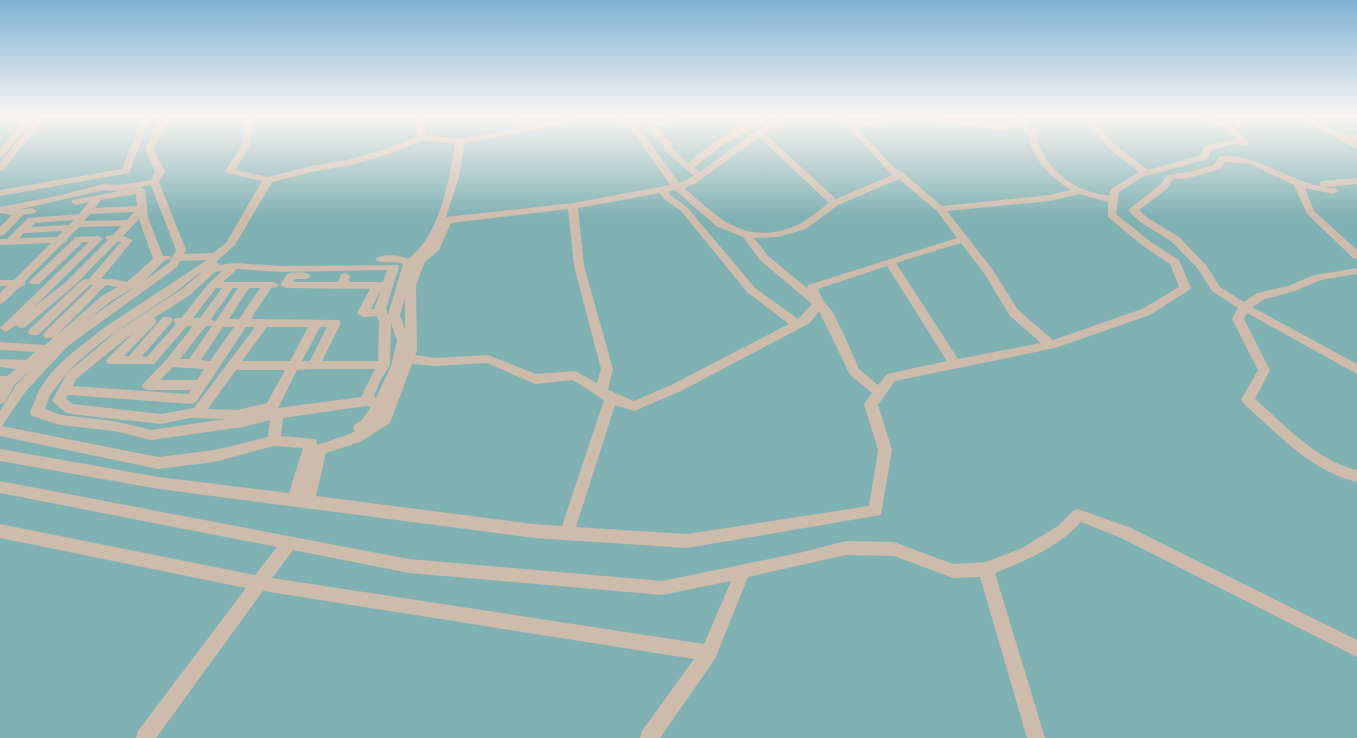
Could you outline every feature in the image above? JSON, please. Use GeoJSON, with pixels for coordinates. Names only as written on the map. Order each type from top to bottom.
{"type":"FeatureCollection","features":[{"type":"Feature","properties":{"kind":"lane"},"geometry":{"type":"LineString","coordinates":[[0,168],[15,150]]}},
{"type":"Feature","properties":{"kind":"lane"},"geometry":{"type":"LineString","coordinates":[[0,193],[126,171],[134,150]]}},
{"type":"Feature","properties":{"kind":"lane"},"geometry":{"type":"LineString","coordinates":[[150,150],[160,171],[154,182]]}},
{"type":"Feature","properties":{"kind":"lane"},"geometry":{"type":"LineString","coordinates":[[243,150],[230,171],[268,180],[311,169],[348,163],[390,150]]}},
{"type":"Feature","properties":{"kind":"lane"},"geometry":{"type":"LineString","coordinates":[[300,500],[320,450],[356,438],[385,419],[411,351],[410,285],[420,260],[434,250],[443,221],[459,150]]}},
{"type":"Feature","properties":{"kind":"lane"},"geometry":{"type":"LineString","coordinates":[[651,150],[676,186],[720,224],[747,235],[778,234],[802,227],[835,203],[900,175]]}},
{"type":"Feature","properties":{"kind":"lane"},"geometry":{"type":"LineString","coordinates":[[669,150],[700,176]]}},
{"type":"Feature","properties":{"kind":"lane"},"geometry":{"type":"LineString","coordinates":[[688,168],[709,150]]}},
{"type":"Feature","properties":{"kind":"lane"},"geometry":{"type":"LineString","coordinates":[[443,221],[573,206],[685,185],[735,150]]}},
{"type":"Feature","properties":{"kind":"lane"},"geometry":{"type":"LineString","coordinates":[[778,150],[835,203]]}},
{"type":"Feature","properties":{"kind":"lane"},"geometry":{"type":"LineString","coordinates":[[874,150],[891,170],[900,175],[940,208],[989,272],[1014,313],[1052,345]]}},
{"type":"Feature","properties":{"kind":"lane"},"geometry":{"type":"LineString","coordinates":[[1037,150],[1047,166],[1075,189],[1113,200]]}},
{"type":"Feature","properties":{"kind":"lane"},"geometry":{"type":"LineString","coordinates":[[1117,150],[1146,173]]}},
{"type":"Feature","properties":{"kind":"lane"},"geometry":{"type":"LineString","coordinates":[[0,455],[159,483],[534,531],[687,540],[876,511],[885,450],[871,404],[891,378],[1052,345],[1146,312],[1185,288],[1175,262],[1147,244],[1111,215],[1114,191],[1139,175],[1205,157],[1206,150]]}},
{"type":"Feature","properties":{"kind":"lane"},"geometry":{"type":"LineString","coordinates":[[1333,191],[1298,184],[1254,161],[1236,157],[1222,158],[1217,167],[1170,177],[1164,188],[1133,210],[1144,220],[1175,239],[1202,267],[1216,289],[1244,307],[1357,370]]}},
{"type":"Feature","properties":{"kind":"lane"},"geometry":{"type":"LineString","coordinates":[[268,180],[230,245],[186,292],[149,319],[120,335],[71,376],[59,401],[70,409],[161,419],[198,413],[237,415],[273,410],[373,402]]}},
{"type":"Feature","properties":{"kind":"lane"},"geometry":{"type":"LineString","coordinates":[[1323,184],[1357,181]]}},
{"type":"Feature","properties":{"kind":"lane"},"geometry":{"type":"LineString","coordinates":[[0,210],[58,199],[104,187],[118,188],[154,182]]}},
{"type":"Feature","properties":{"kind":"lane"},"geometry":{"type":"LineString","coordinates":[[0,422],[21,388],[64,343],[173,265],[181,250],[154,182]]}},
{"type":"Feature","properties":{"kind":"lane"},"geometry":{"type":"LineString","coordinates":[[1298,184],[1310,212],[1357,256]]}},
{"type":"Feature","properties":{"kind":"lane"},"geometry":{"type":"LineString","coordinates":[[0,233],[20,213],[140,190],[143,217],[159,260]]}},
{"type":"Feature","properties":{"kind":"lane"},"geometry":{"type":"LineString","coordinates":[[664,190],[666,196],[684,209],[751,290],[797,324]]}},
{"type":"Feature","properties":{"kind":"lane"},"geometry":{"type":"LineString","coordinates":[[940,208],[1050,198],[1081,191]]}},
{"type":"Feature","properties":{"kind":"lane"},"geometry":{"type":"LineString","coordinates":[[0,300],[79,220],[98,198]]}},
{"type":"Feature","properties":{"kind":"lane"},"geometry":{"type":"LineString","coordinates":[[567,533],[606,395],[607,369],[580,266],[573,206]]}},
{"type":"Feature","properties":{"kind":"lane"},"geometry":{"type":"LineString","coordinates":[[0,221],[14,208]]}},
{"type":"Feature","properties":{"kind":"lane"},"geometry":{"type":"LineString","coordinates":[[22,230],[47,229],[79,220],[142,209]]}},
{"type":"Feature","properties":{"kind":"lane"},"geometry":{"type":"LineString","coordinates":[[7,328],[71,282],[116,238],[142,209]]}},
{"type":"Feature","properties":{"kind":"lane"},"geometry":{"type":"LineString","coordinates":[[4,242],[22,230],[32,220],[58,219],[130,223]]}},
{"type":"Feature","properties":{"kind":"lane"},"geometry":{"type":"LineString","coordinates":[[35,241],[58,219]]}},
{"type":"Feature","properties":{"kind":"lane"},"geometry":{"type":"LineString","coordinates":[[373,402],[397,366],[404,341],[394,315],[408,263],[420,256],[443,221]]}},
{"type":"Feature","properties":{"kind":"lane"},"geometry":{"type":"LineString","coordinates":[[747,235],[764,258],[826,311],[854,372],[879,392]]}},
{"type":"Feature","properties":{"kind":"lane"},"geometry":{"type":"LineString","coordinates":[[0,399],[5,381],[28,365],[46,349],[94,282],[128,240],[98,238],[4,242]]}},
{"type":"Feature","properties":{"kind":"lane"},"geometry":{"type":"LineString","coordinates":[[7,328],[98,238]]}},
{"type":"Feature","properties":{"kind":"lane"},"geometry":{"type":"LineString","coordinates":[[35,282],[80,239]]}},
{"type":"Feature","properties":{"kind":"lane"},"geometry":{"type":"LineString","coordinates":[[820,304],[812,287],[964,239]]}},
{"type":"Feature","properties":{"kind":"lane"},"geometry":{"type":"LineString","coordinates":[[7,328],[54,336],[107,298],[137,281],[159,260],[178,256],[234,266],[282,269],[394,267],[363,313],[381,312]]}},
{"type":"Feature","properties":{"kind":"lane"},"geometry":{"type":"LineString","coordinates":[[316,323],[293,366],[273,410],[243,422],[151,435],[114,426],[60,420],[36,412],[40,400],[65,367],[104,333],[166,295],[192,274],[213,263],[400,259],[408,263]]}},
{"type":"Feature","properties":{"kind":"lane"},"geometry":{"type":"LineString","coordinates":[[890,262],[955,364]]}},
{"type":"Feature","properties":{"kind":"lane"},"geometry":{"type":"LineString","coordinates":[[150,361],[213,285],[234,266]]}},
{"type":"Feature","properties":{"kind":"lane"},"geometry":{"type":"LineString","coordinates":[[1357,271],[1318,276],[1291,289],[1261,296],[1244,307],[1238,319],[1264,370],[1248,400],[1317,459],[1348,475],[1357,476]]}},
{"type":"Feature","properties":{"kind":"lane"},"geometry":{"type":"LineString","coordinates":[[213,285],[286,285],[291,276],[343,281],[385,282]]}},
{"type":"Feature","properties":{"kind":"lane"},"geometry":{"type":"LineString","coordinates":[[343,281],[385,282]]}},
{"type":"Feature","properties":{"kind":"lane"},"geometry":{"type":"LineString","coordinates":[[0,283],[94,282],[128,286]]}},
{"type":"Feature","properties":{"kind":"lane"},"geometry":{"type":"LineString","coordinates":[[34,332],[94,282]]}},
{"type":"Feature","properties":{"kind":"lane"},"geometry":{"type":"LineString","coordinates":[[0,431],[158,463],[214,456],[274,441],[323,443],[350,435],[367,424],[373,402],[373,383],[384,366],[385,322],[380,308],[385,282]]}},
{"type":"Feature","properties":{"kind":"lane"},"geometry":{"type":"LineString","coordinates":[[200,385],[148,384],[170,363],[230,285]]}},
{"type":"Feature","properties":{"kind":"lane"},"geometry":{"type":"LineString","coordinates":[[192,364],[246,285]]}},
{"type":"Feature","properties":{"kind":"lane"},"geometry":{"type":"LineString","coordinates":[[64,390],[191,399],[268,285]]}},
{"type":"Feature","properties":{"kind":"lane"},"geometry":{"type":"LineString","coordinates":[[408,360],[436,362],[488,360],[535,378],[575,375],[606,395],[634,406],[676,388],[806,320],[820,304]]}},
{"type":"Feature","properties":{"kind":"lane"},"geometry":{"type":"LineString","coordinates":[[149,319],[220,323],[335,323],[314,365]]}},
{"type":"Feature","properties":{"kind":"lane"},"geometry":{"type":"LineString","coordinates":[[112,361],[149,319]]}},
{"type":"Feature","properties":{"kind":"lane"},"geometry":{"type":"LineString","coordinates":[[132,360],[167,320]]}},
{"type":"Feature","properties":{"kind":"lane"},"geometry":{"type":"LineString","coordinates":[[198,413],[264,323]]}},
{"type":"Feature","properties":{"kind":"lane"},"geometry":{"type":"LineString","coordinates":[[0,346],[46,349]]}},
{"type":"Feature","properties":{"kind":"lane"},"geometry":{"type":"LineString","coordinates":[[87,363],[132,360],[214,366]]}},
{"type":"Feature","properties":{"kind":"lane"},"geometry":{"type":"LineString","coordinates":[[0,363],[28,365]]}},
{"type":"Feature","properties":{"kind":"lane"},"geometry":{"type":"LineString","coordinates":[[232,366],[384,366]]}},
{"type":"Feature","properties":{"kind":"lane"},"geometry":{"type":"LineString","coordinates":[[273,410],[277,419],[274,441]]}},
{"type":"Feature","properties":{"kind":"lane"},"geometry":{"type":"LineString","coordinates":[[300,500],[312,443]]}},
{"type":"Feature","properties":{"kind":"lane"},"geometry":{"type":"LineString","coordinates":[[1,489],[408,566],[662,588],[846,548],[894,549],[953,570],[986,569],[1028,553],[1063,531],[1078,515],[1126,533],[1357,649]]}},
{"type":"Feature","properties":{"kind":"lane"},"geometry":{"type":"LineString","coordinates":[[0,531],[259,583],[710,653]]}},
{"type":"Feature","properties":{"kind":"lane"},"geometry":{"type":"LineString","coordinates":[[145,738],[289,543]]}},
{"type":"Feature","properties":{"kind":"lane"},"geometry":{"type":"LineString","coordinates":[[986,569],[1036,738]]}},
{"type":"Feature","properties":{"kind":"lane"},"geometry":{"type":"LineString","coordinates":[[649,738],[710,653],[743,571]]}},
{"type":"Feature","properties":{"kind":"water"},"geometry":{"type":"Polygon","coordinates":[[[0,150],[1357,150],[1357,738],[0,738],[0,150]]]}}]}
